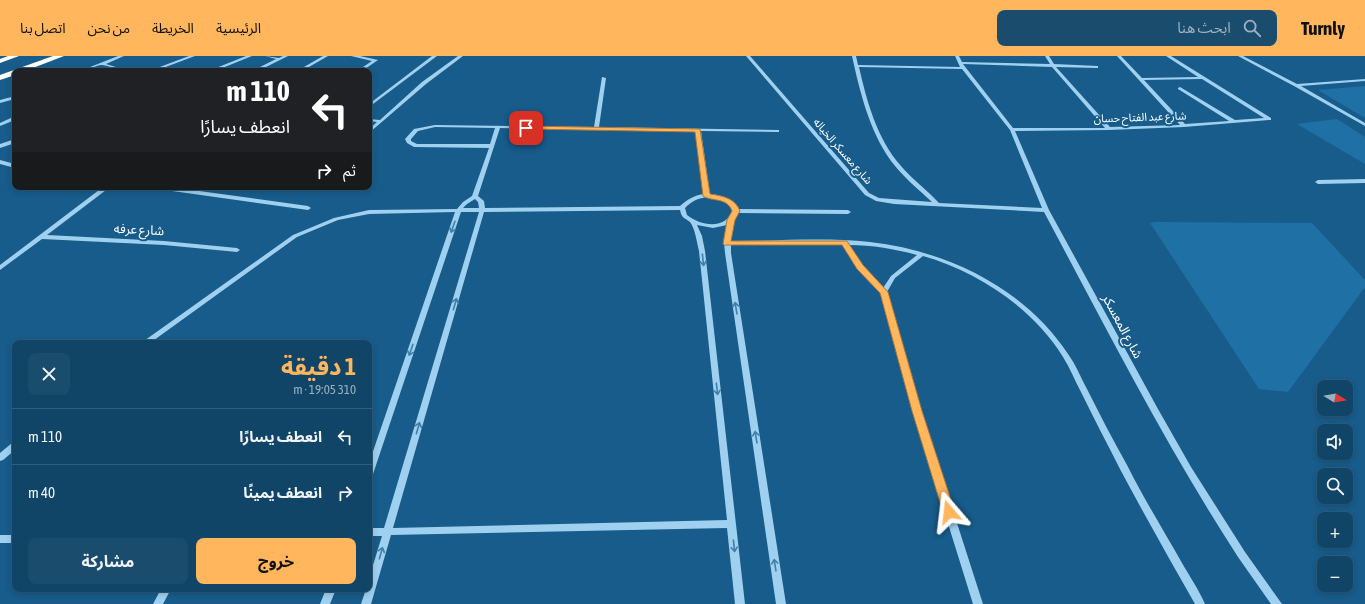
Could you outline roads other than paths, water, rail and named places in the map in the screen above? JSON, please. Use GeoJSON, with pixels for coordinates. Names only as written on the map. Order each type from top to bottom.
{"type":"FeatureCollection","features":[{"type":"Feature","properties":{"kind":"highway"},"geometry":{"type":"LineString","coordinates":[[0,61],[14,56]]}},
{"type":"Feature","properties":{"kind":"highway"},"geometry":{"type":"LineString","coordinates":[[26,68],[60,56]]}},
{"type":"Feature","properties":{"kind":"highway"},"geometry":{"type":"LineString","coordinates":[[0,78],[12,73]]}},
{"type":"Feature","properties":{"kind":"street"},"geometry":{"type":"LineString","coordinates":[[91,68],[122,56]]}},
{"type":"Feature","properties":{"kind":"street"},"geometry":{"type":"LineString","coordinates":[[159,68],[193,56]]}},
{"type":"Feature","properties":{"kind":"street"},"geometry":{"type":"LineString","coordinates":[[218,68],[250,56]]}},
{"type":"Feature","properties":{"kind":"street"},"geometry":{"type":"LineString","coordinates":[[267,56],[280,59]]}},
{"type":"Feature","properties":{"kind":"street"},"geometry":{"type":"LineString","coordinates":[[260,68],[286,56]]}},
{"type":"Feature","properties":{"kind":"street"},"geometry":{"type":"LineString","coordinates":[[304,68],[326,56]]}},
{"type":"Feature","properties":{"kind":"street"},"geometry":{"type":"LineString","coordinates":[[353,56],[376,60],[364,68]]}},
{"type":"Feature","properties":{"kind":"street"},"geometry":{"type":"LineString","coordinates":[[372,104],[435,56]]}},
{"type":"Feature","properties":{"kind":"street"},"geometry":{"type":"LineString","coordinates":[[372,129],[424,83],[461,56]]}},
{"type":"Feature","properties":{"kind":"street","name":"شارع معسكر الخياله"},"geometry":{"type":"LineString","coordinates":[[748,56],[867,194],[878,200],[1046,210]]}},
{"type":"Feature","properties":{"kind":"street"},"geometry":{"type":"LineString","coordinates":[[854,56],[873,122],[884,146],[904,174],[936,203]]}},
{"type":"Feature","properties":{"kind":"street"},"geometry":{"type":"LineString","coordinates":[[1047,56],[1053,66],[1109,129]]}},
{"type":"Feature","properties":{"kind":"street"},"geometry":{"type":"LineString","coordinates":[[1119,56],[1184,126]]}},
{"type":"Feature","properties":{"kind":"street"},"geometry":{"type":"LineString","coordinates":[[1168,56],[1203,78]]}},
{"type":"Feature","properties":{"kind":"street"},"geometry":{"type":"LineString","coordinates":[[1240,56],[1296,85],[1365,125]]}},
{"type":"Feature","properties":{"kind":"street"},"geometry":{"type":"LineString","coordinates":[[856,66],[960,62],[1096,68]]}},
{"type":"Feature","properties":{"kind":"street","name":"شارع المعسكر"},"geometry":{"type":"LineString","coordinates":[[960,62],[1012,130],[1046,210],[1151,404],[1188,469],[1242,555],[1277,604]]}},
{"type":"Feature","properties":{"kind":"street"},"geometry":{"type":"LineString","coordinates":[[102,64],[116,68]]}},
{"type":"Feature","properties":{"kind":"street"},"geometry":{"type":"LineString","coordinates":[[596,129],[604,78]]}},
{"type":"Feature","properties":{"kind":"street"},"geometry":{"type":"LineString","coordinates":[[1141,79],[1203,78]]}},
{"type":"Feature","properties":{"kind":"street","name":"شارع عبد الفتاح حسان"},"geometry":{"type":"LineString","coordinates":[[1012,130],[1109,129],[1184,126],[1269,119],[1203,78]]}},
{"type":"Feature","properties":{"kind":"street"},"geometry":{"type":"LineString","coordinates":[[1296,85],[1365,80]]}},
{"type":"Feature","properties":{"kind":"street"},"geometry":{"type":"LineString","coordinates":[[1180,88],[1234,122]]}},
{"type":"Feature","properties":{"kind":"street"},"geometry":{"type":"LineString","coordinates":[[0,102],[12,98]]}},
{"type":"Feature","properties":{"kind":"street"},"geometry":{"type":"LineString","coordinates":[[0,125],[12,119]]}},
{"type":"Feature","properties":{"kind":"street"},"geometry":{"type":"LineString","coordinates":[[372,120],[380,121]]}},
{"type":"Feature","properties":{"kind":"street"},"geometry":{"type":"LineString","coordinates":[[491,146],[422,146],[412,144],[408,139],[416,130],[428,126],[777,131]]}},
{"type":"Feature","properties":{"kind":"street"},"geometry":{"type":"LineString","coordinates":[[372,466],[459,210],[465,203],[475,197],[498,127]]}},
{"type":"Feature","properties":{"kind":"street"},"geometry":{"type":"LineString","coordinates":[[698,130],[707,196]]}},
{"type":"Feature","properties":{"kind":"street"},"geometry":{"type":"LineString","coordinates":[[0,146],[12,142]]}},
{"type":"Feature","properties":{"kind":"street"},"geometry":{"type":"LineString","coordinates":[[0,162],[12,165]]}},
{"type":"Feature","properties":{"kind":"street"},"geometry":{"type":"LineString","coordinates":[[1318,182],[1365,181]]}},
{"type":"Feature","properties":{"kind":"street"},"geometry":{"type":"LineString","coordinates":[[0,268],[103,190]]}},
{"type":"Feature","properties":{"kind":"street"},"geometry":{"type":"LineString","coordinates":[[179,190],[308,208]]}},
{"type":"Feature","properties":{"kind":"street"},"geometry":{"type":"LineString","coordinates":[[148,340],[283,243],[308,229],[336,219],[369,212],[682,208],[688,201],[707,196],[724,198],[734,206],[736,211]]}},
{"type":"Feature","properties":{"kind":"street"},"geometry":{"type":"LineString","coordinates":[[372,583],[482,210],[480,202],[475,197]]}},
{"type":"Feature","properties":{"kind":"street"},"geometry":{"type":"LineString","coordinates":[[682,208],[684,216],[693,223],[701,225],[718,225],[731,220]]}},
{"type":"Feature","properties":{"kind":"street"},"geometry":{"type":"LineString","coordinates":[[736,211],[848,212]]}},
{"type":"Feature","properties":{"kind":"street"},"geometry":{"type":"LineString","coordinates":[[736,211],[731,220],[727,244],[781,604]]}},
{"type":"Feature","properties":{"kind":"street"},"geometry":{"type":"LineString","coordinates":[[693,223],[699,236],[702,251],[740,604]]}},
{"type":"Feature","properties":{"kind":"street","name":"شارع عرفه"},"geometry":{"type":"LineString","coordinates":[[40,237],[147,241],[238,250]]}},
{"type":"Feature","properties":{"kind":"street"},"geometry":{"type":"LineString","coordinates":[[727,244],[845,243],[891,247],[922,254],[954,265],[993,284],[1027,310],[1056,340],[1200,604]]}},
{"type":"Feature","properties":{"kind":"street"},"geometry":{"type":"LineString","coordinates":[[845,243],[860,267],[884,292],[917,411],[978,604]]}},
{"type":"Feature","properties":{"kind":"street"},"geometry":{"type":"LineString","coordinates":[[884,292],[893,277],[922,254]]}},
{"type":"Feature","properties":{"kind":"street"},"geometry":{"type":"LineString","coordinates":[[0,458],[12,448]]}},
{"type":"Feature","properties":{"kind":"street"},"geometry":{"type":"LineString","coordinates":[[372,532],[732,524]]}},
{"type":"Feature","properties":{"kind":"street"},"geometry":{"type":"LineString","coordinates":[[0,539],[12,539]]}},
{"type":"Feature","properties":{"kind":"street"},"geometry":{"type":"LineString","coordinates":[[158,604],[164,592]]}},
{"type":"Feature","properties":{"kind":"street"},"geometry":{"type":"LineString","coordinates":[[325,604],[329,592]]}},
{"type":"Feature","properties":{"kind":"street"},"geometry":{"type":"LineString","coordinates":[[366,604],[369,592]]}}]}
